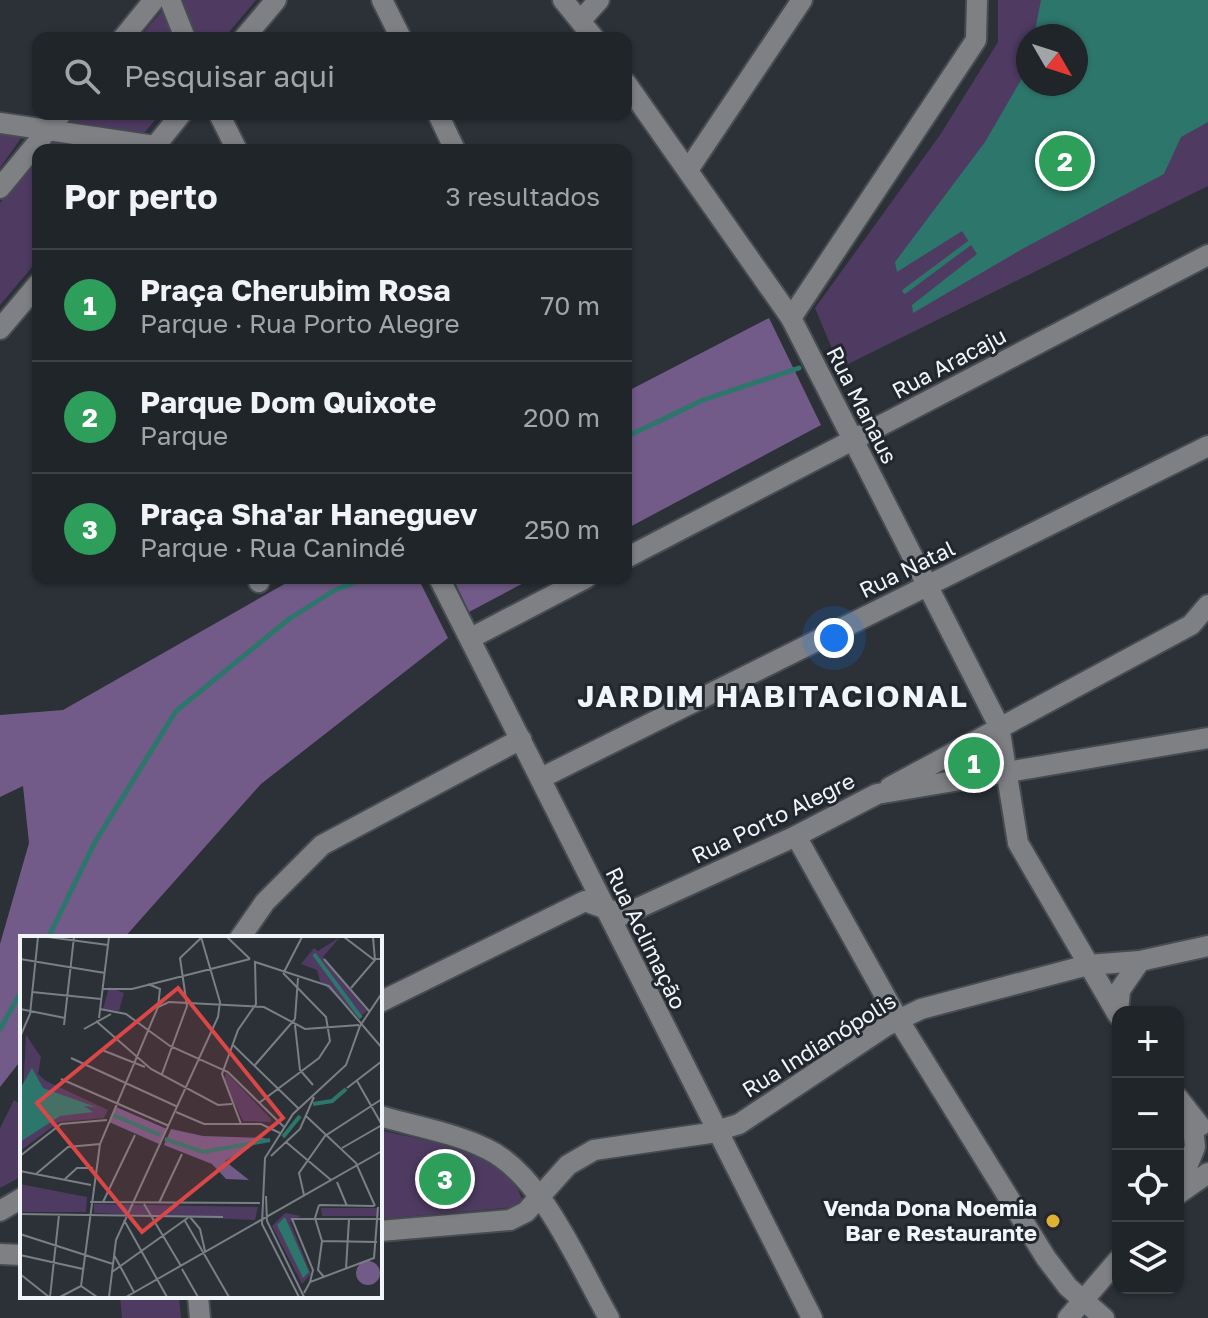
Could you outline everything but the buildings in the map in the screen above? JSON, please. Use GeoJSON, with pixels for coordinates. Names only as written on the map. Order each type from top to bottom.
{"type":"FeatureCollection","features":[{"type":"Feature","properties":{"kind":"street"},"geometry":{"type":"LineString","coordinates":[[128,32],[154,0]]}},
{"type":"Feature","properties":{"kind":"street"},"geometry":{"type":"LineString","coordinates":[[170,0],[183,32]]}},
{"type":"Feature","properties":{"kind":"street"},"geometry":{"type":"LineString","coordinates":[[249,32],[276,0]]}},
{"type":"Feature","properties":{"kind":"street"},"geometry":{"type":"LineString","coordinates":[[382,0],[398,32]]}},
{"type":"Feature","properties":{"kind":"street"},"geometry":{"type":"LineString","coordinates":[[563,0],[590,32]]}},
{"type":"Feature","properties":{"kind":"street"},"geometry":{"type":"LineString","coordinates":[[581,20],[599,0]]}},
{"type":"Feature","properties":{"kind":"street"},"geometry":{"type":"LineString","coordinates":[[688,170],[802,0]]}},
{"type":"Feature","properties":{"kind":"street"},"geometry":{"type":"LineString","coordinates":[[791,318],[976,40],[977,0]]}},
{"type":"Feature","properties":{"kind":"street","name":"Rua Manaus"},"geometry":{"type":"LineString","coordinates":[[632,91],[791,318],[999,726],[1018,843],[1113,1006]]}},
{"type":"Feature","properties":{"kind":"street"},"geometry":{"type":"LineString","coordinates":[[156,144],[176,120]]}},
{"type":"Feature","properties":{"kind":"street"},"geometry":{"type":"LineString","coordinates":[[222,120],[234,144]]}},
{"type":"Feature","properties":{"kind":"street"},"geometry":{"type":"LineString","coordinates":[[441,120],[452,144]]}},
{"type":"Feature","properties":{"kind":"street"},"geometry":{"type":"LineString","coordinates":[[36,144],[55,121]]}},
{"type":"Feature","properties":{"kind":"street"},"geometry":{"type":"LineString","coordinates":[[0,123],[55,121],[138,144]]}},
{"type":"Feature","properties":{"kind":"street"},"geometry":{"type":"LineString","coordinates":[[0,188],[32,149]]}},
{"type":"Feature","properties":{"kind":"street","name":"Rua Aracaju"},"geometry":{"type":"LineString","coordinates":[[632,555],[1208,255]]}},
{"type":"Feature","properties":{"kind":"street"},"geometry":{"type":"LineString","coordinates":[[0,329],[32,291]]}},
{"type":"Feature","properties":{"kind":"street","name":"Rua Natal"},"geometry":{"type":"LineString","coordinates":[[541,778],[1208,446]]}},
{"type":"Feature","properties":{"kind":"street","name":"Rua Aclimação"},"geometry":{"type":"LineString","coordinates":[[442,584],[603,907],[720,1130],[812,1318]]}},
{"type":"Feature","properties":{"kind":"street"},"geometry":{"type":"LineString","coordinates":[[471,638],[574,584]]}},
{"type":"Feature","properties":{"kind":"street"},"geometry":{"type":"LineString","coordinates":[[877,794],[1191,625],[1208,605]]}},
{"type":"Feature","properties":{"kind":"street","name":"Rua Porto Alegre"},"geometry":{"type":"LineString","coordinates":[[382,1001],[585,901],[623,915],[796,836],[877,794],[1208,738]]}},
{"type":"Feature","properties":{"kind":"street"},"geometry":{"type":"LineString","coordinates":[[241,936],[265,902],[322,845],[521,739]]}},
{"type":"Feature","properties":{"kind":"street"},"geometry":{"type":"LineString","coordinates":[[796,836],[898,1019],[1046,1258],[1083,1301],[1104,1318]]}},
{"type":"Feature","properties":{"kind":"street","name":"Rua Indianópolis"},"geometry":{"type":"LineString","coordinates":[[382,1231],[510,1220],[526,1212],[568,1165],[594,1150],[720,1130],[739,1124],[898,1019],[921,1009],[1088,965],[1140,961],[1208,946]]}},
{"type":"Feature","properties":{"kind":"street"},"geometry":{"type":"LineString","coordinates":[[1119,1006],[1120,990],[1140,961]]}},
{"type":"Feature","properties":{"kind":"street"},"geometry":{"type":"LineString","coordinates":[[1184,1106],[1208,1135]]}},
{"type":"Feature","properties":{"kind":"street"},"geometry":{"type":"LineString","coordinates":[[382,1117],[485,1148],[522,1174],[539,1196],[609,1318]]}},
{"type":"Feature","properties":{"kind":"street"},"geometry":{"type":"LineString","coordinates":[[1184,1175],[1195,1147],[1192,1117]]}},
{"type":"Feature","properties":{"kind":"street"},"geometry":{"type":"LineString","coordinates":[[1184,1187],[1208,1173]]}},
{"type":"Feature","properties":{"kind":"street"},"geometry":{"type":"LineString","coordinates":[[0,1211],[20,1199]]}},
{"type":"Feature","properties":{"kind":"street"},"geometry":{"type":"LineString","coordinates":[[0,1254],[20,1255]]}},
{"type":"Feature","properties":{"kind":"street"},"geometry":{"type":"LineString","coordinates":[[1068,1318],[1112,1267]]}},
{"type":"Feature","properties":{"kind":"street"},"geometry":{"type":"LineString","coordinates":[[198,1298],[200,1318]]}},
{"type":"Feature","properties":{"kind":"shaded area"},"geometry":{"type":"Polygon","coordinates":[[[171,0],[256,0],[229,32],[144,32],[171,0]]]}},
{"type":"Feature","properties":{"kind":"shaded area"},"geometry":{"type":"Polygon","coordinates":[[[998,0],[1208,0],[1208,186],[840,368],[815,308],[940,135],[998,42],[998,0]]]}},
{"type":"Feature","properties":{"kind":"shaded area"},"geometry":{"type":"Polygon","coordinates":[[[1041,0],[1208,0],[1208,122],[1181,137],[1164,174],[1024,248],[913,313],[912,305],[977,254],[962,231],[897,272],[895,262],[985,142],[1016,89],[1016,96],[1088,96],[1088,24],[1036,24],[1041,0]]]}},
{"type":"Feature","properties":{"kind":"shaded area"},"geometry":{"type":"Polygon","coordinates":[[[69,120],[155,120],[135,144],[49,144],[69,120]]]}},
{"type":"Feature","properties":{"kind":"shaded area"},"geometry":{"type":"Polygon","coordinates":[[[0,133],[21,138],[0,168],[0,133]]]}},
{"type":"Feature","properties":{"kind":"shaded area"},"geometry":{"type":"Polygon","coordinates":[[[32,164],[32,267],[0,305],[0,203],[32,164]]]}},
{"type":"Feature","properties":{"kind":"shaded area"},"geometry":{"type":"Polygon","coordinates":[[[769,318],[821,425],[632,526],[632,389],[769,318]]]}},
{"type":"Feature","properties":{"kind":"shaded area"},"geometry":{"type":"Polygon","coordinates":[[[284,584],[421,584],[448,638],[261,784],[126,936],[20,936],[20,1062],[0,1087],[0,944],[29,843],[23,786],[0,797],[0,715],[63,710],[284,584]]]}},
{"type":"Feature","properties":{"kind":"shaded area"},"geometry":{"type":"Polygon","coordinates":[[[456,584],[522,584],[469,612],[456,584]]]}},
{"type":"Feature","properties":{"kind":"shaded area"},"geometry":{"type":"Polygon","coordinates":[[[983,751],[991,774],[927,780],[983,751]]]}},
{"type":"Feature","properties":{"kind":"shaded area"},"geometry":{"type":"Polygon","coordinates":[[[14,1100],[20,1104],[20,1177],[0,1188],[0,1128],[14,1100]]]}},
{"type":"Feature","properties":{"kind":"shaded area"},"geometry":{"type":"Polygon","coordinates":[[[382,1130],[462,1150],[483,1159],[514,1183],[522,1200],[516,1207],[382,1219],[382,1130]]]}},
{"type":"Feature","properties":{"kind":"shaded area"},"geometry":{"type":"Polygon","coordinates":[[[120,1298],[179,1298],[181,1318],[122,1318],[120,1298]]]}},
{"type":"Feature","properties":{"kind":"waterway"},"geometry":{"type":"LineString","coordinates":[[905,291],[975,239]]}},
{"type":"Feature","properties":{"kind":"waterway"},"geometry":{"type":"LineString","coordinates":[[632,434],[703,400],[799,368]]}},
{"type":"Feature","properties":{"kind":"waterway"},"geometry":{"type":"LineString","coordinates":[[49,936],[95,842],[176,711],[289,619],[335,590],[351,584]]}},
{"type":"Feature","properties":{"kind":"waterway"},"geometry":{"type":"LineString","coordinates":[[0,1029],[20,994]]}},
{"type":"Feature","properties":{"kind":"place","name":"Parque Dom Quixote"},"geometry":{"type":"Point","coordinates":[1065,161]}},
{"type":"Feature","properties":{"kind":"place","name":"Praça Cherubim Rosa"},"geometry":{"type":"Point","coordinates":[974,763]}},
{"type":"Feature","properties":{"kind":"place","name":"Praça Sha'ar Haneguev"},"geometry":{"type":"Point","coordinates":[445,1179]}},
{"type":"Feature","properties":{"kind":"place","name":"Venda Dona Noemia Bar e Restaurante"},"geometry":{"type":"Point","coordinates":[1053,1221]}},
{"type":"Feature","properties":{"kind":"district","name":"JARDIM HABITACIONAL"},"geometry":{"type":"Point","coordinates":[773,697]}}]}
